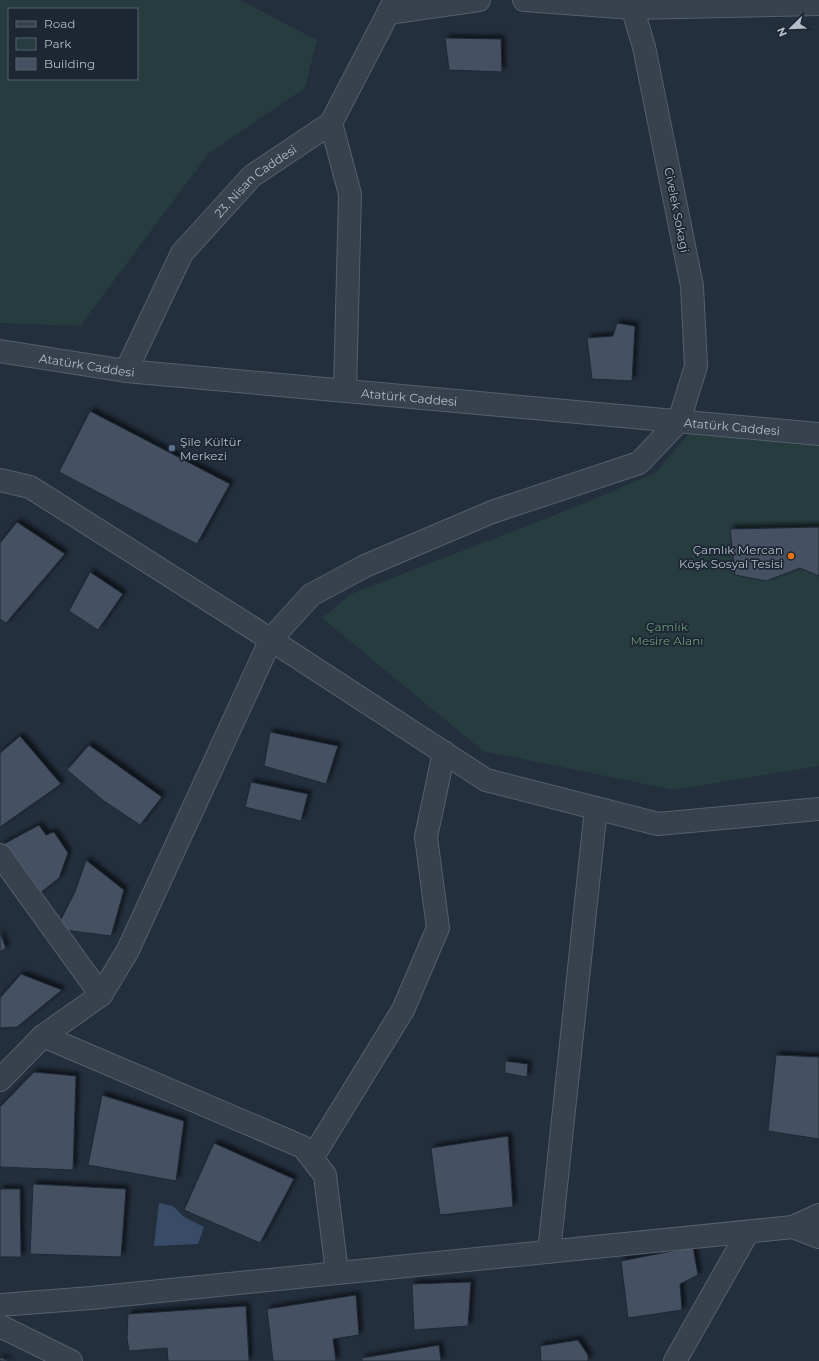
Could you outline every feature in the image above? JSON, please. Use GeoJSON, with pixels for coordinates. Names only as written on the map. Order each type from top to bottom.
{"type":"FeatureCollection","features":[{"type":"Feature","properties":{"kind":"street"},"geometry":{"type":"LineString","coordinates":[[392,7],[479,0]]}},
{"type":"Feature","properties":{"kind":"street"},"geometry":{"type":"LineString","coordinates":[[524,0],[632,4],[819,4]]}},
{"type":"Feature","properties":{"kind":"street","name":"Civelek Sokagi"},"geometry":{"type":"LineString","coordinates":[[632,4],[644,47],[692,286],[696,366],[678,421]]}},
{"type":"Feature","properties":{"kind":"street","name":"23. Nisan Caddesi"},"geometry":{"type":"LineString","coordinates":[[126,371],[182,253],[252,176],[331,123],[392,7]]}},
{"type":"Feature","properties":{"kind":"street"},"geometry":{"type":"LineString","coordinates":[[331,123],[350,194],[345,391]]}},
{"type":"Feature","properties":{"kind":"street","name":"Atatürk Caddesi"},"geometry":{"type":"LineString","coordinates":[[0,351],[126,371],[819,434]]}},
{"type":"Feature","properties":{"kind":"street"},"geometry":{"type":"LineString","coordinates":[[0,1080],[43,1036],[100,995],[128,950],[271,640],[311,595],[365,566],[492,512],[639,462],[678,421]]}},
{"type":"Feature","properties":{"kind":"street"},"geometry":{"type":"LineString","coordinates":[[0,480],[30,488],[271,640],[486,780],[658,824],[819,809]]}},
{"type":"Feature","properties":{"kind":"street"},"geometry":{"type":"LineString","coordinates":[[312,1158],[403,1010],[438,928],[426,837],[444,752]]}},
{"type":"Feature","properties":{"kind":"street"},"geometry":{"type":"LineString","coordinates":[[548,1252],[596,808]]}},
{"type":"Feature","properties":{"kind":"street"},"geometry":{"type":"LineString","coordinates":[[0,855],[100,995]]}},
{"type":"Feature","properties":{"kind":"street"},"geometry":{"type":"LineString","coordinates":[[43,1036],[303,1147],[325,1175],[338,1273]]}},
{"type":"Feature","properties":{"kind":"street"},"geometry":{"type":"LineString","coordinates":[[0,1305],[91,1298],[748,1232],[793,1227],[819,1214]]}},
{"type":"Feature","properties":{"kind":"street"},"geometry":{"type":"LineString","coordinates":[[793,1227],[819,1237]]}},
{"type":"Feature","properties":{"kind":"street"},"geometry":{"type":"LineString","coordinates":[[675,1361],[748,1232]]}},
{"type":"Feature","properties":{"kind":"street"},"geometry":{"type":"LineString","coordinates":[[0,1326],[71,1361]]}},
{"type":"Feature","properties":{"kind":"green space"},"geometry":{"type":"Polygon","coordinates":[[[0,0],[240,0],[317,40],[305,88],[209,153],[80,326],[0,323],[0,0]]]}},
{"type":"Feature","properties":{"kind":"green space","name":"Çamlık Mesire Alanı"},"geometry":{"type":"Polygon","coordinates":[[[693,429],[819,440],[819,766],[674,790],[483,751],[322,618],[351,594],[578,506],[655,473],[693,429]]]}},
{"type":"Feature","properties":{"kind":"water"},"geometry":{"type":"Polygon","coordinates":[[[159,1203],[173,1206],[184,1217],[204,1227],[198,1244],[154,1246],[159,1203]]]}},
{"type":"Feature","properties":{"kind":"building"},"geometry":{"type":"Polygon","coordinates":[[[445,38],[501,39],[502,72],[449,70],[445,38]]]}},
{"type":"Feature","properties":{"kind":"building"},"geometry":{"type":"Polygon","coordinates":[[[617,323],[635,326],[632,381],[592,379],[587,338],[613,336],[617,323]]]}},
{"type":"Feature","properties":{"kind":"building"},"geometry":{"type":"Polygon","coordinates":[[[90,411],[230,484],[197,544],[59,472],[90,411]]]}},
{"type":"Feature","properties":{"kind":"building"},"geometry":{"type":"Polygon","coordinates":[[[17,522],[65,554],[6,623],[0,619],[0,543],[17,522]]]}},
{"type":"Feature","properties":{"kind":"building"},"geometry":{"type":"Polygon","coordinates":[[[819,527],[819,576],[800,568],[766,581],[735,575],[730,529],[819,527]]]}},
{"type":"Feature","properties":{"kind":"building"},"geometry":{"type":"Polygon","coordinates":[[[90,572],[123,594],[98,630],[69,611],[90,572]]]}},
{"type":"Feature","properties":{"kind":"building"},"geometry":{"type":"Polygon","coordinates":[[[270,732],[338,746],[326,784],[264,766],[270,732]]]}},
{"type":"Feature","properties":{"kind":"building"},"geometry":{"type":"Polygon","coordinates":[[[20,736],[61,784],[0,827],[0,753],[20,736]]]}},
{"type":"Feature","properties":{"kind":"building"},"geometry":{"type":"Polygon","coordinates":[[[89,745],[162,797],[140,825],[104,801],[67,770],[89,745]]]}},
{"type":"Feature","properties":{"kind":"building"},"geometry":{"type":"Polygon","coordinates":[[[251,782],[308,794],[301,821],[245,807],[251,782]]]}},
{"type":"Feature","properties":{"kind":"building"},"geometry":{"type":"Polygon","coordinates":[[[39,825],[46,835],[54,832],[68,853],[59,878],[35,897],[0,846],[39,825]]]}},
{"type":"Feature","properties":{"kind":"building"},"geometry":{"type":"Polygon","coordinates":[[[86,860],[124,890],[111,936],[56,929],[75,892],[86,860]]]}},
{"type":"Feature","properties":{"kind":"building"},"geometry":{"type":"Polygon","coordinates":[[[0,933],[6,948],[0,952],[0,933]]]}},
{"type":"Feature","properties":{"kind":"building"},"geometry":{"type":"Polygon","coordinates":[[[21,974],[62,990],[17,1027],[0,1028],[0,998],[21,974]]]}},
{"type":"Feature","properties":{"kind":"building"},"geometry":{"type":"Polygon","coordinates":[[[776,1055],[819,1057],[819,1139],[768,1131],[776,1055]]]}},
{"type":"Feature","properties":{"kind":"building"},"geometry":{"type":"Polygon","coordinates":[[[505,1061],[528,1064],[527,1077],[505,1073],[505,1061]]]}},
{"type":"Feature","properties":{"kind":"building"},"geometry":{"type":"Polygon","coordinates":[[[34,1072],[76,1076],[73,1170],[0,1167],[0,1107],[34,1072]]]}},
{"type":"Feature","properties":{"kind":"building"},"geometry":{"type":"Polygon","coordinates":[[[102,1095],[184,1121],[176,1181],[88,1165],[102,1095]]]}},
{"type":"Feature","properties":{"kind":"building"},"geometry":{"type":"Polygon","coordinates":[[[508,1136],[513,1207],[440,1215],[431,1148],[508,1136]]]}},
{"type":"Feature","properties":{"kind":"building"},"geometry":{"type":"Polygon","coordinates":[[[214,1143],[294,1179],[260,1243],[184,1210],[214,1143]]]}},
{"type":"Feature","properties":{"kind":"building"},"geometry":{"type":"Polygon","coordinates":[[[33,1184],[126,1189],[121,1257],[30,1254],[33,1184]]]}},
{"type":"Feature","properties":{"kind":"building"},"geometry":{"type":"Polygon","coordinates":[[[0,1189],[20,1189],[21,1257],[0,1257],[0,1189]]]}},
{"type":"Feature","properties":{"kind":"building"},"geometry":{"type":"Polygon","coordinates":[[[693,1247],[698,1275],[680,1284],[682,1310],[628,1318],[621,1261],[693,1247]]]}},
{"type":"Feature","properties":{"kind":"building"},"geometry":{"type":"Polygon","coordinates":[[[471,1282],[468,1326],[414,1330],[412,1284],[471,1282]]]}},
{"type":"Feature","properties":{"kind":"building"},"geometry":{"type":"Polygon","coordinates":[[[356,1295],[359,1335],[333,1339],[336,1361],[273,1361],[267,1309],[356,1295]]]}},
{"type":"Feature","properties":{"kind":"building"},"geometry":{"type":"Polygon","coordinates":[[[246,1306],[249,1361],[168,1361],[167,1348],[129,1351],[127,1338],[128,1314],[246,1306]]]}},
{"type":"Feature","properties":{"kind":"building"},"geometry":{"type":"Polygon","coordinates":[[[578,1340],[588,1355],[588,1361],[541,1361],[540,1346],[578,1340]]]}},
{"type":"Feature","properties":{"kind":"building"},"geometry":{"type":"Polygon","coordinates":[[[439,1345],[441,1361],[362,1361],[362,1358],[439,1345]]]}},
{"type":"Feature","properties":{"kind":"building"},"geometry":{"type":"Polygon","coordinates":[[[0,1357],[9,1361],[0,1361],[0,1357]]]}},
{"type":"Feature","properties":{"kind":"place","name":"Şile Kültür Merkezi"},"geometry":{"type":"Point","coordinates":[172,448]}},
{"type":"Feature","properties":{"kind":"place","name":"Çamlık Mercan Köşk Sosyal Tesisi"},"geometry":{"type":"Point","coordinates":[791,556]}}]}
